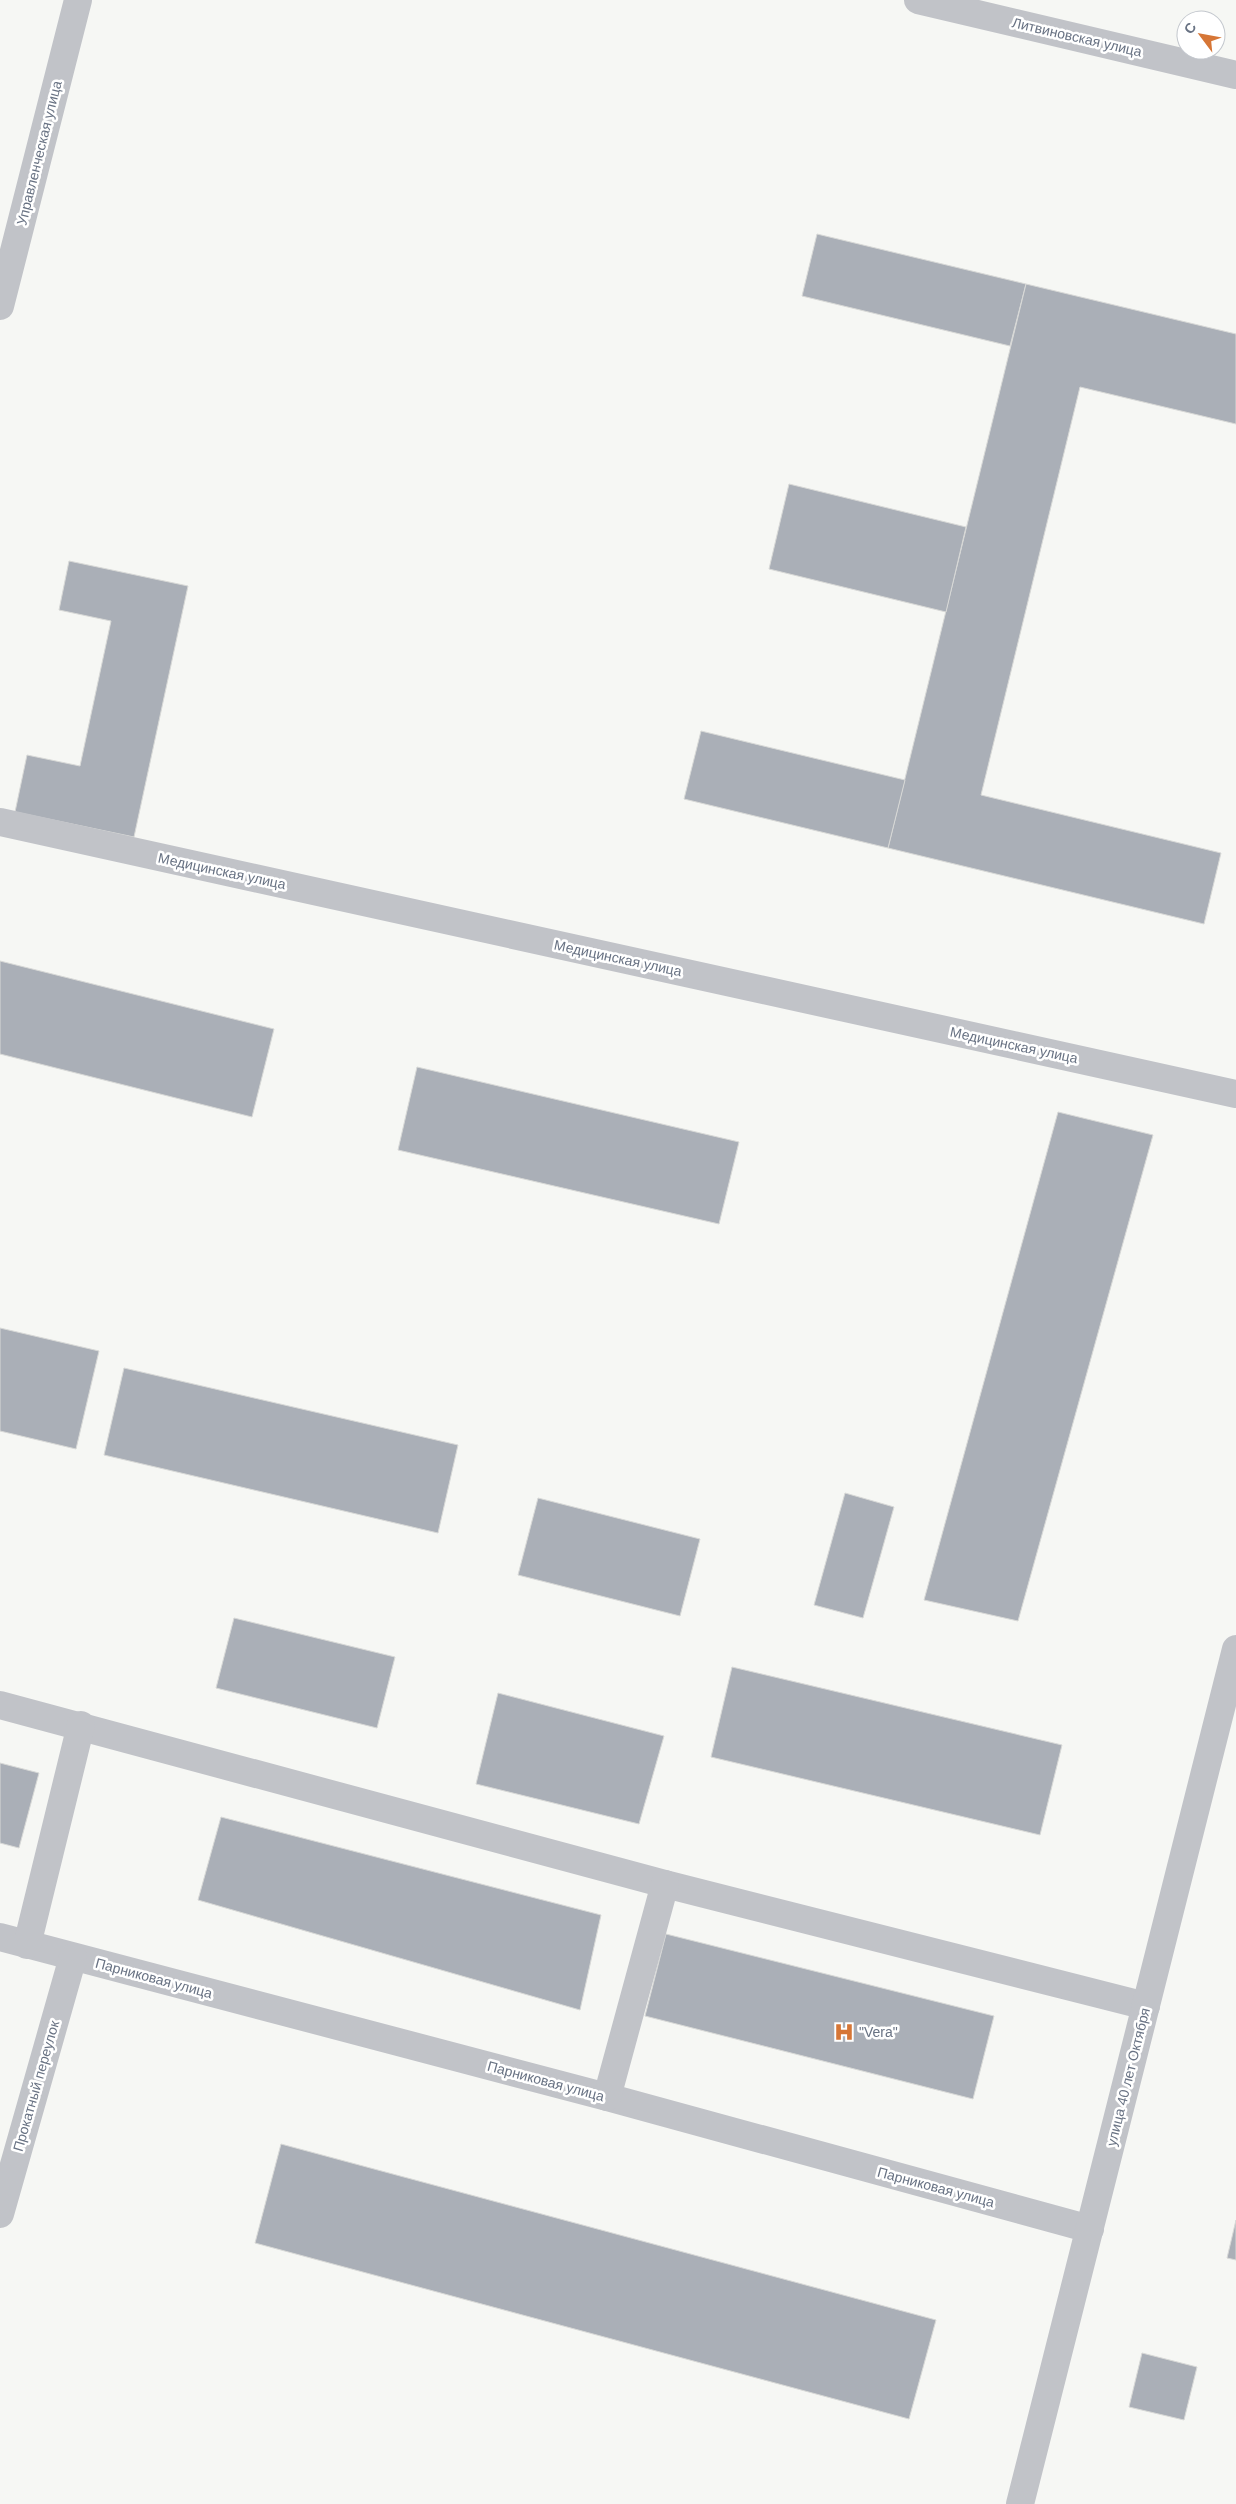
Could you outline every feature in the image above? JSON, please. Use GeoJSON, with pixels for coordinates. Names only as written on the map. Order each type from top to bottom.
{"type":"FeatureCollection","features":[{"type":"Feature","properties":{"kind":"street","name":"Управленческая улица"},"geometry":{"type":"LineString","coordinates":[[0,306],[78,0]]}},
{"type":"Feature","properties":{"kind":"street","name":"Литвиновская улица"},"geometry":{"type":"LineString","coordinates":[[918,0],[1236,75]]}},
{"type":"Feature","properties":{"kind":"street","name":"Медицинская улица"},"geometry":{"type":"LineString","coordinates":[[0,822],[1236,1094]]}},
{"type":"Feature","properties":{"kind":"street","name":"улица 40 лет Октября"},"geometry":{"type":"LineString","coordinates":[[1020,2504],[1236,1649]]}},
{"type":"Feature","properties":{"kind":"street"},"geometry":{"type":"LineString","coordinates":[[0,1705],[81,1725],[664,1884],[1146,2006]]}},
{"type":"Feature","properties":{"kind":"street"},"geometry":{"type":"LineString","coordinates":[[27,1945],[81,1725]]}},
{"type":"Feature","properties":{"kind":"street"},"geometry":{"type":"LineString","coordinates":[[607,2097],[664,1884]]}},
{"type":"Feature","properties":{"kind":"street","name":"Парниковая улица"},"geometry":{"type":"LineString","coordinates":[[0,1937],[607,2097],[1090,2229]]}},
{"type":"Feature","properties":{"kind":"street","name":"Прокатный переулок"},"geometry":{"type":"LineString","coordinates":[[0,2214],[72,1957]]}},
{"type":"Feature","properties":{"kind":"building"},"geometry":{"type":"Polygon","coordinates":[[[817,234],[1026,284],[1010,346],[802,296],[817,234]]]}},
{"type":"Feature","properties":{"kind":"building"},"geometry":{"type":"Polygon","coordinates":[[[1026,284],[1236,334],[1236,424],[1080,387],[981,795],[1221,853],[1204,924],[888,848],[1026,284]]]}},
{"type":"Feature","properties":{"kind":"building"},"geometry":{"type":"Polygon","coordinates":[[[789,484],[966,527],[946,612],[769,569],[789,484]]]}},
{"type":"Feature","properties":{"kind":"building"},"geometry":{"type":"Polygon","coordinates":[[[69,561],[188,586],[134,837],[15,812],[27,755],[80,766],[111,621],[59,610],[69,561]]]}},
{"type":"Feature","properties":{"kind":"building"},"geometry":{"type":"Polygon","coordinates":[[[701,731],[905,780],[888,848],[684,799],[701,731]]]}},
{"type":"Feature","properties":{"kind":"building"},"geometry":{"type":"Polygon","coordinates":[[[0,961],[274,1029],[252,1117],[0,1054],[0,961]]]}},
{"type":"Feature","properties":{"kind":"building"},"geometry":{"type":"Polygon","coordinates":[[[417,1067],[739,1142],[719,1224],[398,1150],[417,1067]]]}},
{"type":"Feature","properties":{"kind":"building"},"geometry":{"type":"Polygon","coordinates":[[[1058,1112],[1153,1135],[1018,1621],[924,1600],[1058,1112]]]}},
{"type":"Feature","properties":{"kind":"building"},"geometry":{"type":"Polygon","coordinates":[[[0,1328],[99,1351],[76,1449],[0,1431],[0,1328]]]}},
{"type":"Feature","properties":{"kind":"building"},"geometry":{"type":"Polygon","coordinates":[[[124,1368],[458,1445],[438,1533],[104,1455],[124,1368]]]}},
{"type":"Feature","properties":{"kind":"building"},"geometry":{"type":"Polygon","coordinates":[[[845,1493],[894,1507],[863,1618],[814,1605],[845,1493]]]}},
{"type":"Feature","properties":{"kind":"building"},"geometry":{"type":"Polygon","coordinates":[[[538,1498],[700,1539],[680,1616],[518,1575],[538,1498]]]}},
{"type":"Feature","properties":{"kind":"building"},"geometry":{"type":"Polygon","coordinates":[[[234,1618],[395,1657],[377,1728],[216,1688],[234,1618]]]}},
{"type":"Feature","properties":{"kind":"building"},"geometry":{"type":"Polygon","coordinates":[[[732,1667],[1062,1745],[1040,1835],[711,1757],[732,1667]]]}},
{"type":"Feature","properties":{"kind":"building"},"geometry":{"type":"Polygon","coordinates":[[[498,1693],[664,1736],[639,1824],[476,1784],[498,1693]]]}},
{"type":"Feature","properties":{"kind":"building"},"geometry":{"type":"Polygon","coordinates":[[[0,1763],[39,1773],[19,1848],[0,1843],[0,1763]]]}},
{"type":"Feature","properties":{"kind":"building"},"geometry":{"type":"Polygon","coordinates":[[[221,1817],[601,1915],[580,2010],[198,1900],[221,1817]]]}},
{"type":"Feature","properties":{"kind":"building"},"geometry":{"type":"Polygon","coordinates":[[[666,1934],[994,2016],[973,2099],[645,2016],[666,1934]]]}},
{"type":"Feature","properties":{"kind":"building"},"geometry":{"type":"Polygon","coordinates":[[[281,2144],[936,2320],[909,2419],[255,2243],[281,2144]]]}},
{"type":"Feature","properties":{"kind":"building"},"geometry":{"type":"Polygon","coordinates":[[[1236,2220],[1236,2260],[1227,2258],[1236,2220]]]}},
{"type":"Feature","properties":{"kind":"building"},"geometry":{"type":"Polygon","coordinates":[[[1142,2353],[1197,2367],[1184,2420],[1129,2407],[1142,2353]]]}},
{"type":"Feature","properties":{"kind":"place","name":"\"Vera\""},"geometry":{"type":"Point","coordinates":[844,2032]}}]}
